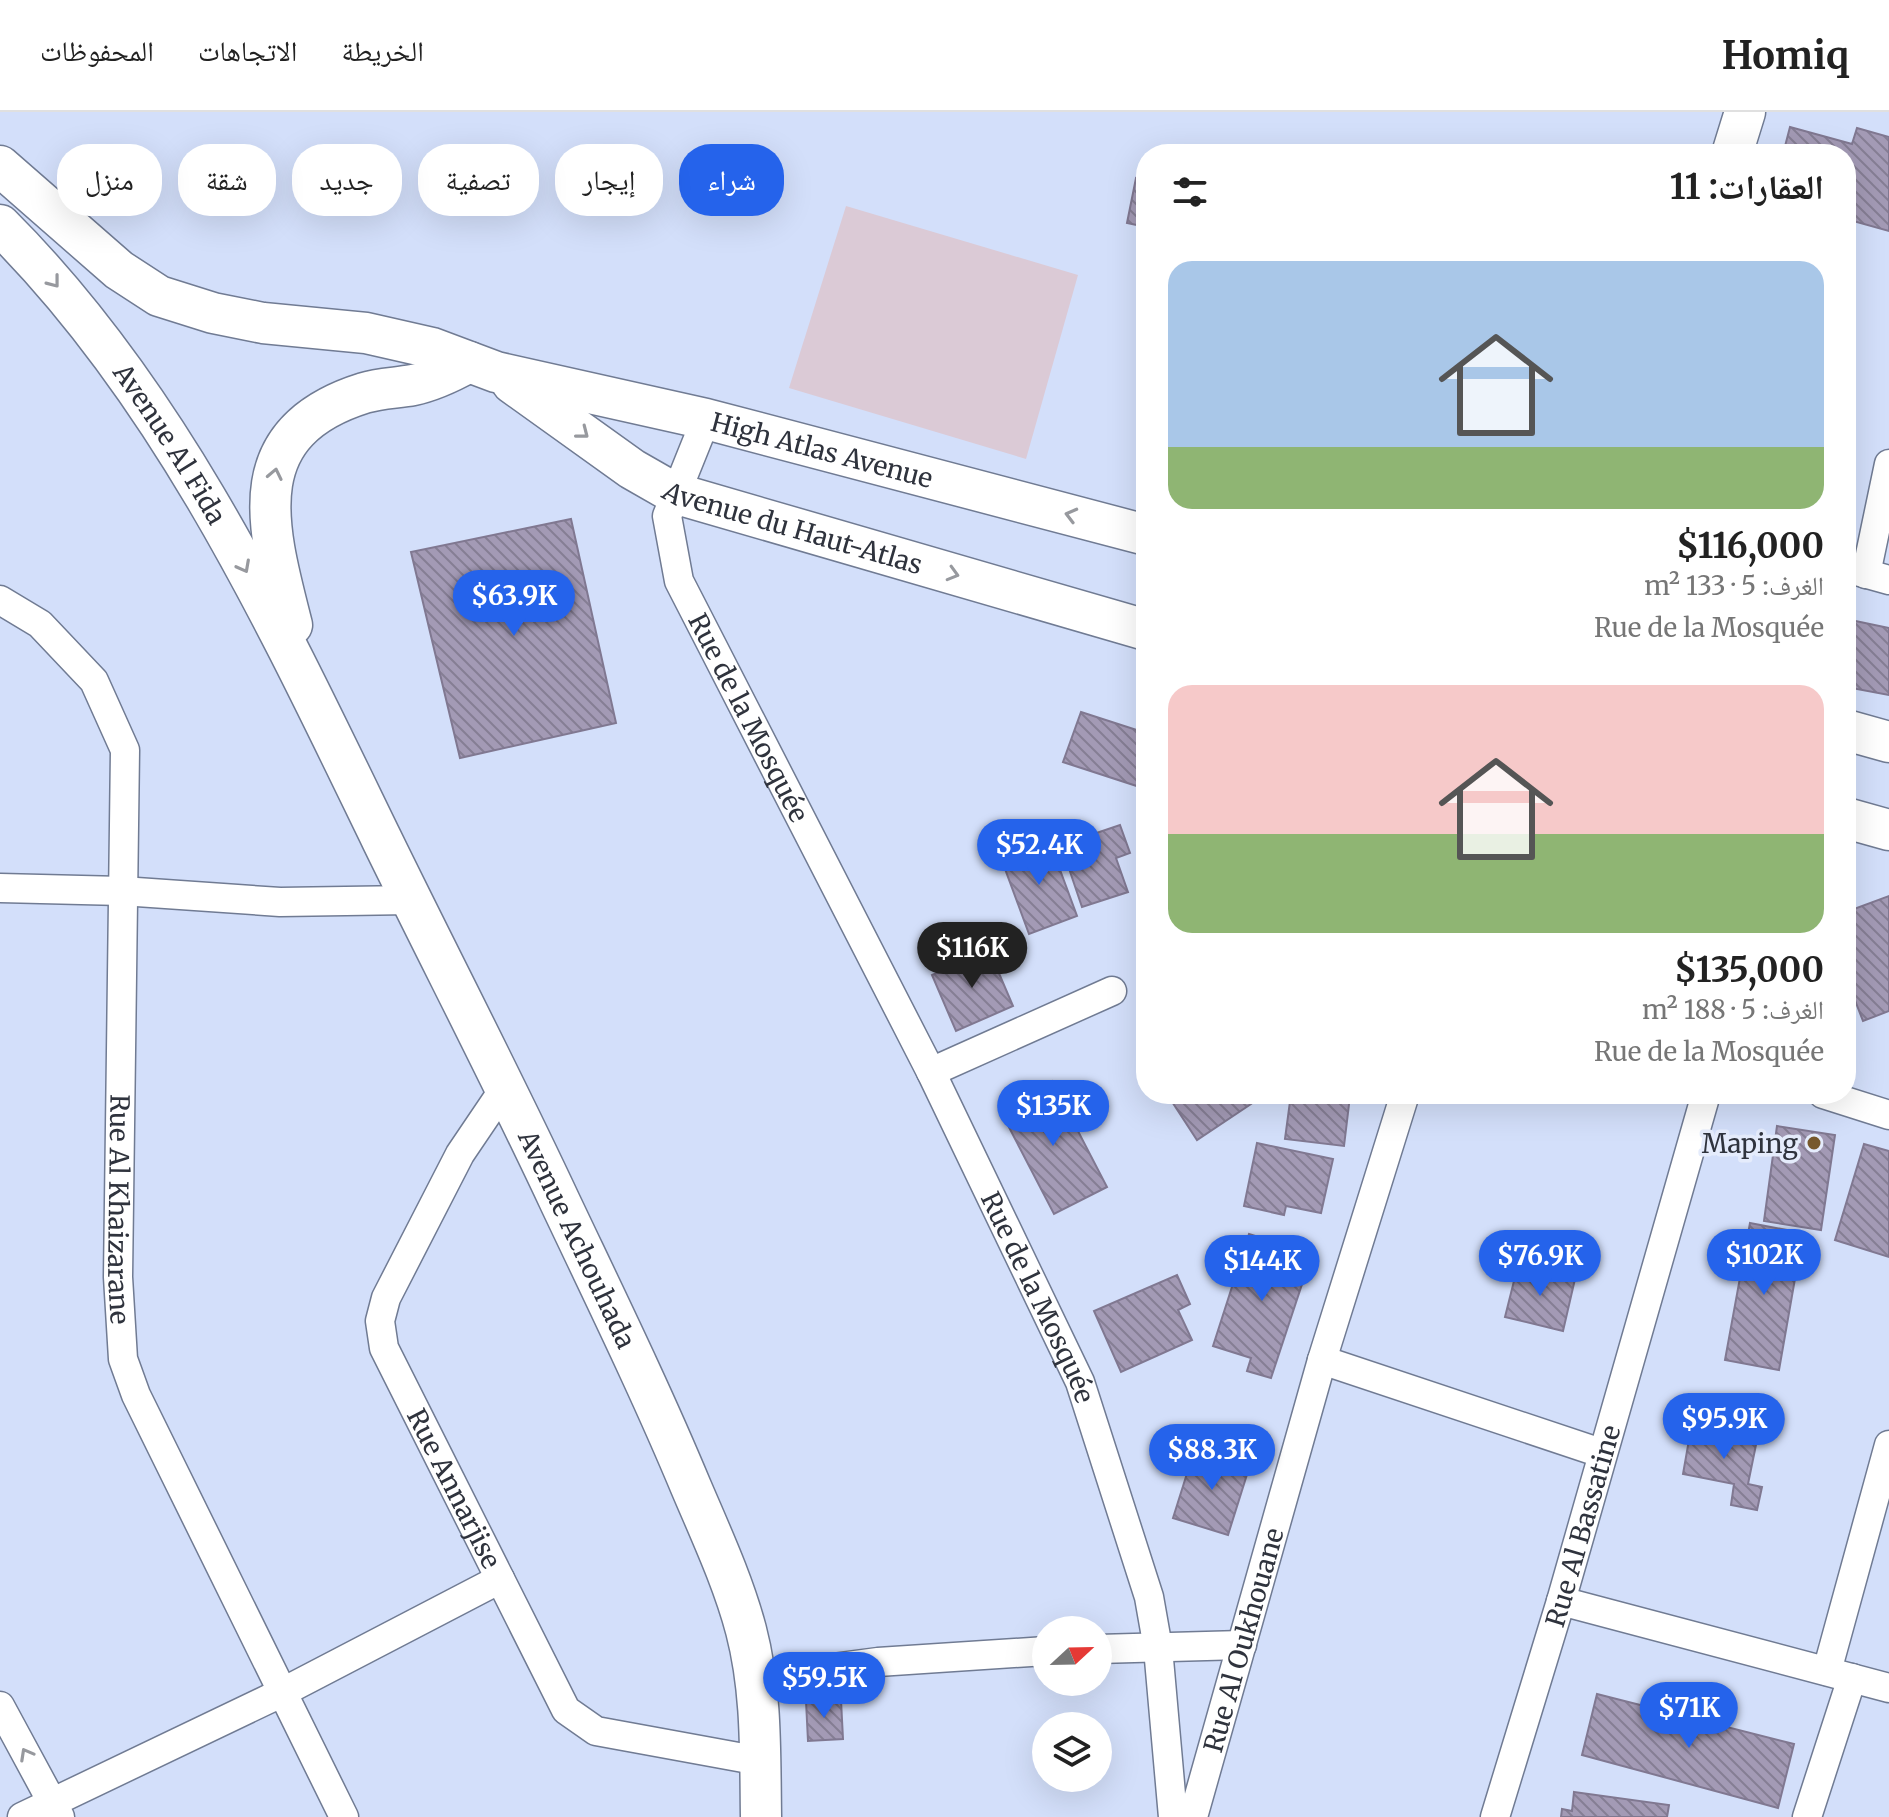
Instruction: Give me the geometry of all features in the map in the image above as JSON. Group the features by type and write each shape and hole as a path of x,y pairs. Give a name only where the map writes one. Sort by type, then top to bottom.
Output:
{"street":[{"path":"1735,144 1745,112"},
{"name":"Avenue du Haut-Atlas","path":"0,166 119,270 159,296 213,313 263,323 366,333 432,348 482,367 632,469 674,493 1136,627"},
{"name":"Avenue Al Fida","path":"0,225 52,279 173,443 308,687"},
{"path":"308,687 271,527 271,491 278,459 291,435 320,410 367,392 482,367"},
{"name":"High Atlas Avenue","path":"482,367 706,419 1136,532"},
{"name":"Rue de la Mosquée","path":"706,419 667,516 679,581 931,1072 1080,1382 1122,1505 1149,1597 1158,1648 1173,1817"},
{"path":"1867,574 1889,464"},
{"name":"Rue Al Khaizarane","path":"0,600 40,624 94,681 125,750 118,1277 123,1359 136,1395 344,1817"},
{"name":"Avenue Achouhada","path":"308,687 411,900 506,1086 672,1442 720,1555 745,1625 757,1678 761,1817"},
{"path":"1856,733 1889,742"},
{"path":"1856,821 1889,830"},
{"path":"0,888 122,891 280,902 411,900"},
{"path":"931,1072 1112,991"},
{"name":"Rue Annarjise","path":"506,1086 460,1154 422,1226 386,1298 380,1334 566,1710 578,1721 619,1737 760,1761"},
{"name":"Rue Al Oukhouane","path":"1193,1817 1322,1360 1402,1104"},
{"name":"Rue Al Bassatine","path":"1495,1817 1561,1601 1703,1104"},
{"path":"1854,1104 1889,1115"},
{"path":"1322,1360 1601,1453"},
{"path":"1807,1817 1889,1445"},
{"path":"22,1817 56,1810 500,1579"},
{"path":"1561,1601 1889,1688"},
{"path":"1112,1649 1242,1645"},
{"path":"757,1678 878,1662 1032,1652"},
{"path":"0,1706 56,1810"},
{"path":"0,1811 3,1817"}],"shaded area":[{"path":"846,206 1078,275 1026,459 789,388"}],"building":[{"path":"1790,127 1852,144 1786,144"},
{"path":"1857,128 1889,137 1889,231 1856,222 1856,144 1852,144"},
{"path":"1136,178 1136,225 1127,223"},
{"path":"571,519 616,723 460,758 411,552"},
{"path":"1856,621 1889,628 1889,695 1856,689"},
{"path":"1081,712 1136,730 1136,786 1063,762"},
{"path":"1120,825 1130,853 1116,858 1128,892 1082,907 1061,845"},
{"path":"1049,840 1077,916 1029,934 1001,858"},
{"path":"1889,896 1889,1011 1863,1021 1856,1003 1856,908"},
{"path":"989,950 1013,1006 956,1031 932,975"},
{"path":"1052,1081 1107,1187 1054,1214 999,1108"},
{"path":"1174,1104 1251,1104 1197,1140"},
{"path":"1290,1104 1349,1104 1344,1146 1285,1139"},
{"path":"1777,1126 1835,1135 1821,1230 1764,1221"},
{"path":"1257,1143 1333,1159 1321,1213 1286,1206 1284,1215 1244,1206"},
{"path":"1864,1144 1889,1151 1889,1257 1835,1240"},
{"path":"1750,1223 1803,1233 1779,1370 1725,1360"},
{"path":"1249,1234 1312,1254 1271,1378 1247,1371 1251,1358 1213,1346"},
{"path":"1518,1265 1575,1279 1563,1331 1505,1317"},
{"path":"1177,1275 1190,1304 1178,1310 1192,1340 1121,1372 1094,1311"},
{"path":"1692,1423 1758,1435 1748,1484 1762,1487 1757,1510 1731,1505 1734,1484 1683,1474"},
{"path":"1195,1448 1250,1465 1228,1535 1173,1518"},
{"path":"1597,1694 1794,1744 1778,1808 1582,1755"},
{"path":"841,1700 843,1739 808,1741 806,1701"},
{"path":"1574,1792 1669,1805 1667,1817 1561,1817 1562,1809 1572,1811"}],"place":[{"name":"Maping","path":"1814,1143"}]}
